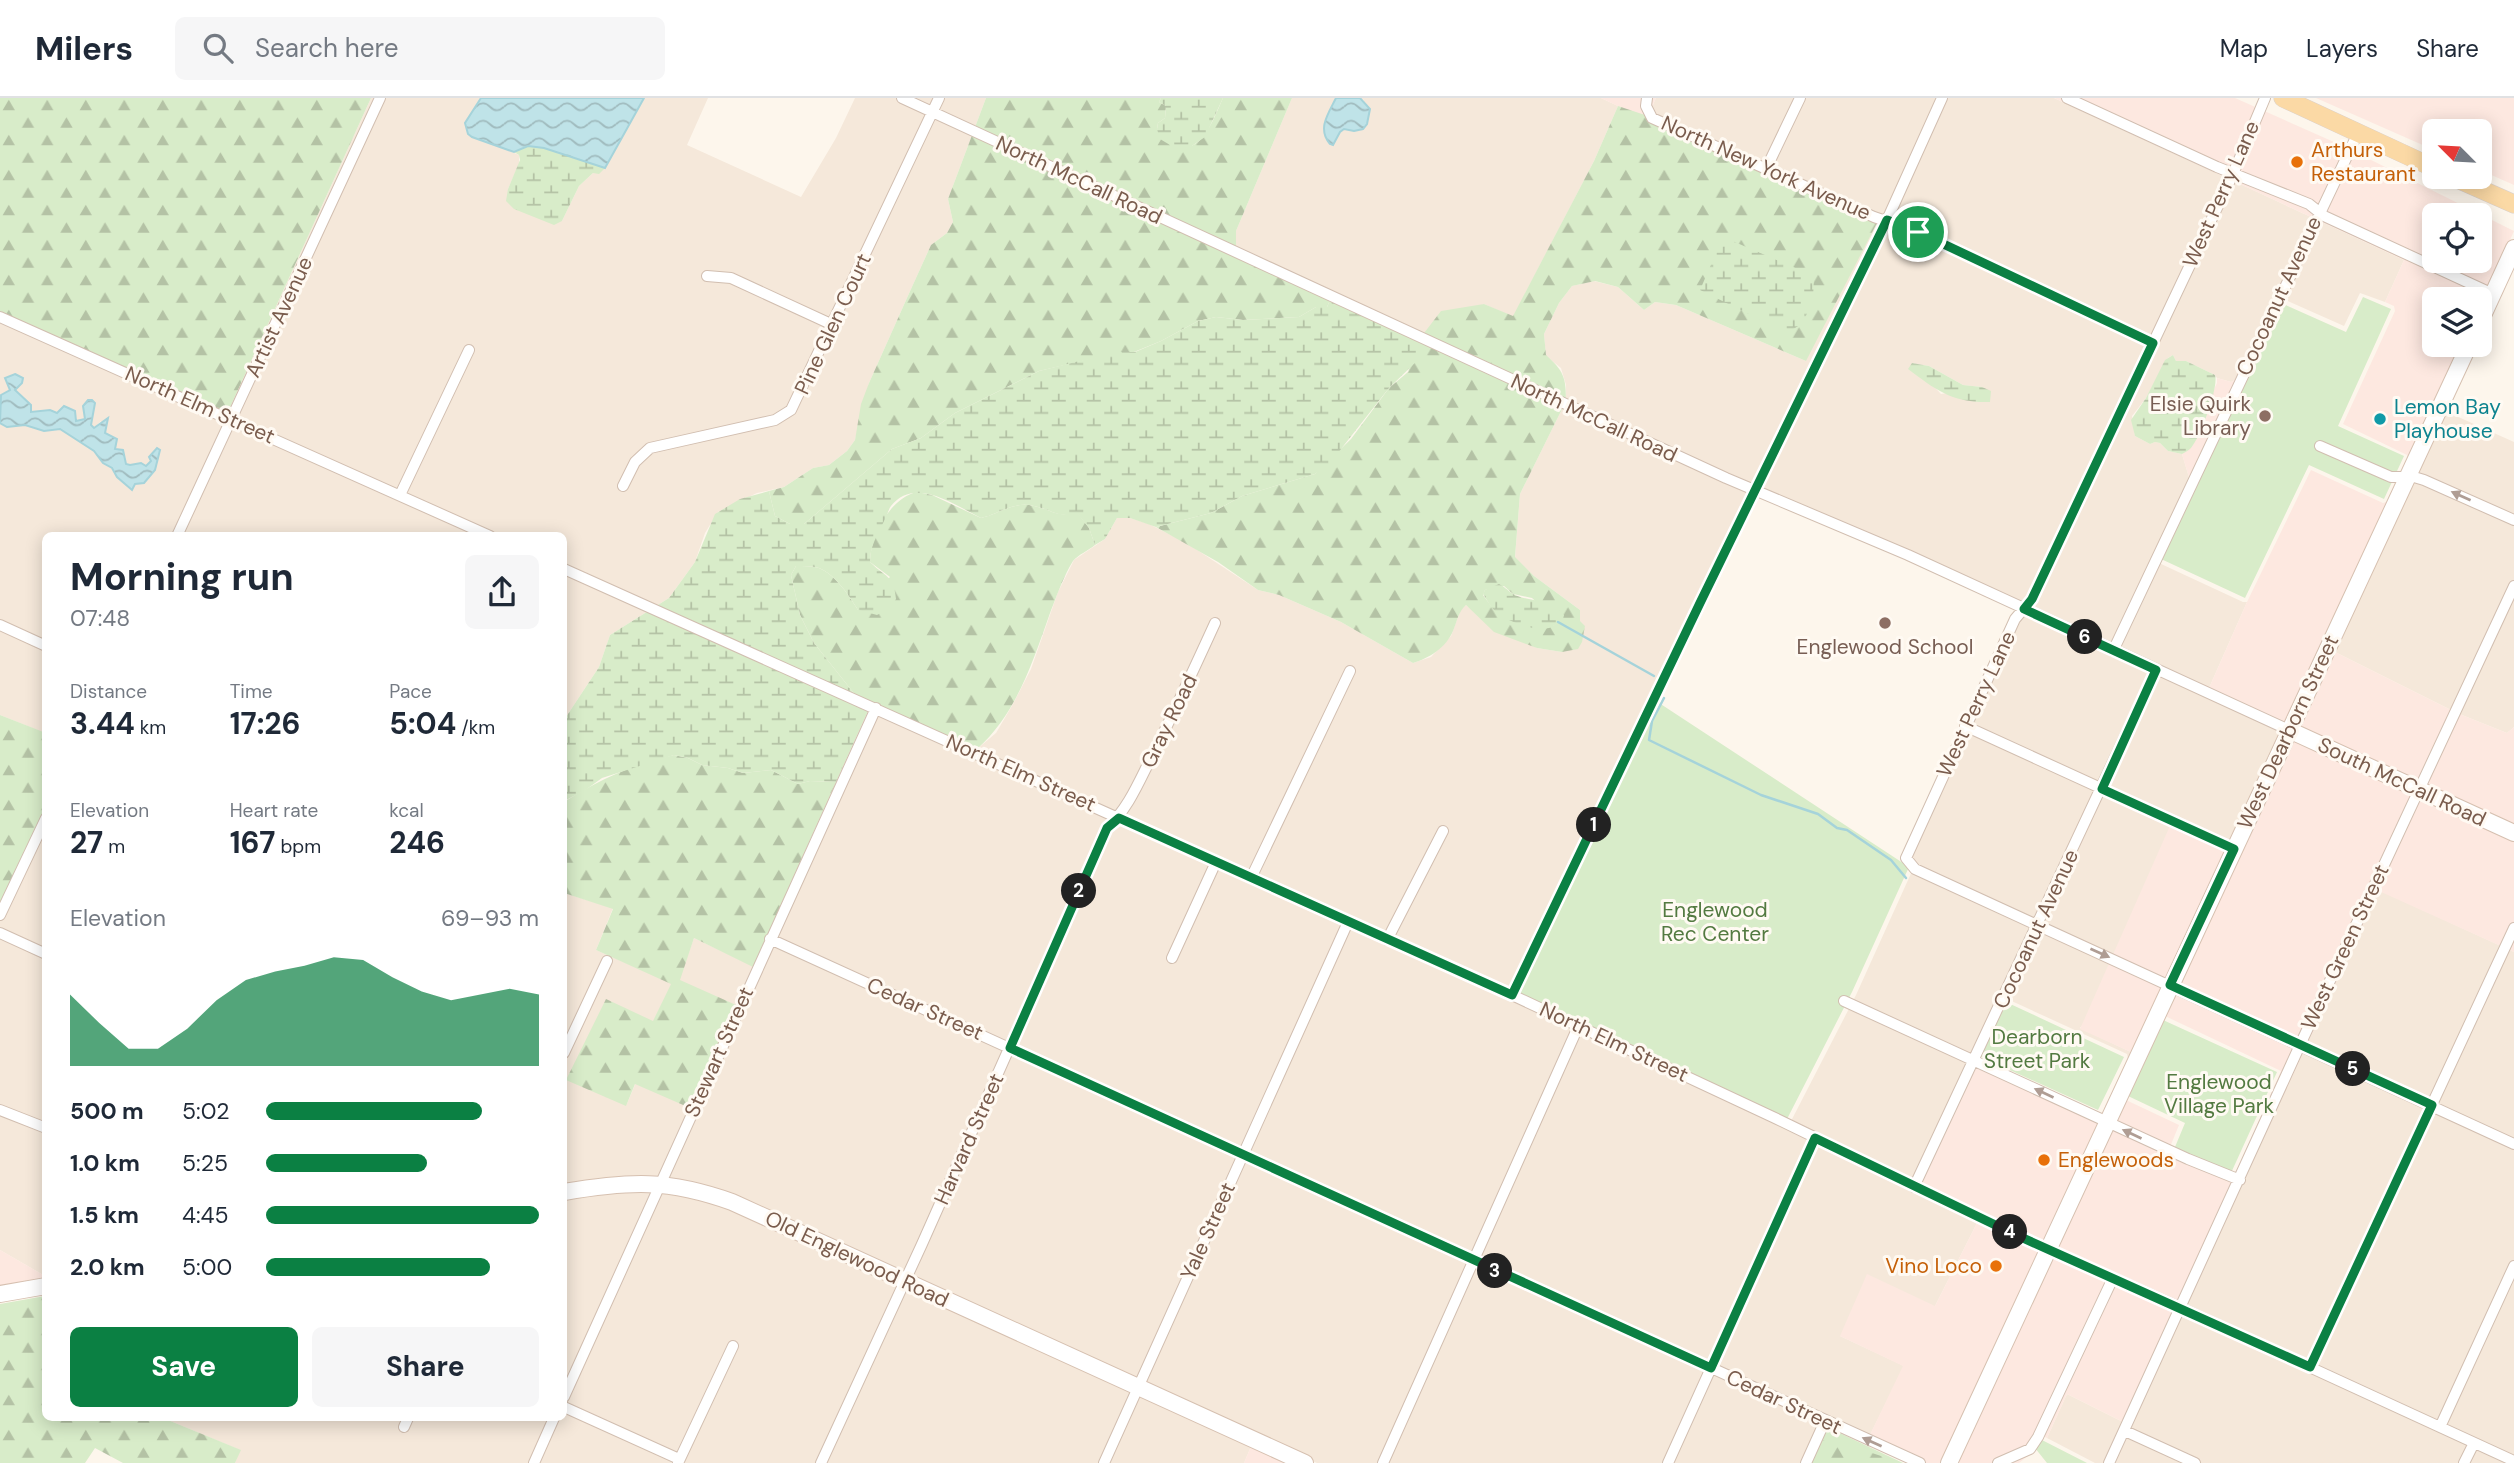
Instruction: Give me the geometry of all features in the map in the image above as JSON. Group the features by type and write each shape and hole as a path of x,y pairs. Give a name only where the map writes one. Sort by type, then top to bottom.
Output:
{"main road":[{"path":"2283,98 2422,162"},
{"path":"2481,189 2514,204"}],"street":[{"name":"Artist Avenue","path":"179,532 380,98"},
{"name":"North McCall Road","path":"902,98 1755,490 1908,555 2289,730"},
{"name":"Pine Glen Court","path":"623,486 635,462 650,448 775,420 787,415 796,404 939,98"},
{"name":"North New York Avenue","path":"1647,98 1646,106 1652,118 1874,217 1918,232 2153,343"},
{"path":"1766,169 1800,98"},
{"path":"1512,995 1887,220 1942,98"},
{"path":"2067,98 2233,174 2309,204 2324,216 2493,295 2514,248"},
{"name":"West Perry Lane","path":"2038,925 1915,869 1906,858 2015,620 2032,599 2233,174 2265,98"},
{"name":"Cocoanut Avenue","path":"2113,650 2358,133"},
{"path":"707,276 731,278 833,325"},
{"name":"North Elm Street","path":"0,317 481,532"},
{"path":"400,495 469,350"},
{"name":"West Dearborn Street","path":"1949,1463 2463,357"},
{"path":"2320,446 2391,477 2424,480 2514,520"},
{"name":"North Elm Street","path":"567,570 1512,995 2047,1249 2514,1461"},
{"name":"West Green Street","path":"2109,1463 2514,586"},
{"name":"Gray Road","path":"1119,818 1170,723 1215,623"},
{"path":"0,625 42,644"},
{"name":"Cocoanut Avenue","path":"1914,1187 2156,670"},
{"path":"1251,878 1350,671"},
{"name":"Stewart Street","path":"567,1390 876,708"},
{"path":"1965,726 2234,849"},
{"name":"South McCall Road","path":"2289,730 2514,833"},
{"name":"Harvard Street","path":"821,1463 1107,828 1119,818"},
{"path":"0,915 42,826"},
{"path":"1387,940 1443,831"},
{"path":"1172,958 1216,862"},
{"name":"Yale Street","path":"1104,1463 1348,922"},
{"path":"2038,925 2514,1144"},
{"path":"2310,1367 2514,928"},
{"path":"0,933 42,952"},
{"name":"Cedar Street","path":"770,939 1920,1463"},
{"path":"567,1047 607,961"},
{"path":"1844,1001 2106,1122 2240,1180"},
{"path":"1383,1463 1578,1027"},
{"path":"0,1110 42,1126"},
{"path":"1668,1463 1815,1138"},
{"name":"Old Englewood Road","path":"567,1192 634,1183 660,1183 691,1189 732,1202 1305,1463"},
{"path":"2440,1427 2514,1266"},
{"path":"1998,1463 2030,1449 2038,1437 2113,1278"},
{"path":"0,1294 42,1287"},
{"path":"567,1408 678,1461 733,1346"},
{"path":"1806,1463 1825,1420"},
{"path":"534,1463 553,1421"},
{"path":"2124,1431 2195,1463"},
{"path":"2465,1463 2474,1443"}],"shaded area":[{"path":"371,98 481,98 465,123 468,133 519,155 519,164 508,189 562,221 579,186 593,173 605,168 644,98 708,98 687,145 801,197 836,138 855,98 986,98 948,199 953,222 947,233 931,245 911,289 869,383 855,440 847,451 829,465 813,468 784,487 757,493 718,512 705,533 695,562 669,598 610,635 599,667 567,715 567,532 42,532 42,732 0,715 0,423 11,427 25,425 51,431 60,429 94,451 103,463 112,468 117,477 132,489 135,484 144,483 151,475 152,461 146,466 141,463 126,464 125,456 115,450 115,445 105,433 101,421 94,428 91,425 95,403 83,409 85,419 81,421 57,413 31,412 31,405 15,390 18,385 9,385 10,390 1,395 0,406 0,316 227,414"},
{"path":"1292,98 1336,98 1323,128 1333,145 1344,129 1354,131 1364,100 1360,98 1601,98 1618,106 1594,161 1513,317 1484,304 1421,337 1236,257 1236,231"},
{"path":"1601,98 1656,98 1648,116 1628,111"},
{"path":"1656,98 2054,98 2404,260 2385,302 2360,293 2344,326 2283,299 2241,377 2231,382 2217,378 2186,361 2176,361 2173,355 2168,358 2146,398 2132,416 2135,436 2150,444 2160,443 2168,451 2182,454 2191,484 2159,563 2247,602 2209,688 2285,727 2229,846 2080,1028 2133,1053 2106,1110 2104,1109 2128,1059 2127,1054 2005,998 1977,1055 1980,1217 1935,1306 1840,1336 1904,1366 1867,1441 1828,1423 1802,1463 1317,1463 734,1197 567,1187 567,894 613,908 596,950 672,983 653,1022 626,1106 694,938 753,966 868,711 977,749 996,733 1031,669 1058,592 1074,560 1105,539 1117,518 1130,518 1149,524 1185,542 1258,590 1279,595 1341,622 1413,663 1431,657 1451,636 1461,609 1466,605 1479,616 1537,648 1562,652 1580,621 1580,610 1534,576 1515,558 1520,494 1566,401 1566,385 1561,368 1546,356 1544,334 1559,303 1572,286 1594,281 1618,287 1644,310 1655,302 1676,305 1806,361 1648,116","holes":["1912,363 1929,366 1963,385 1982,387 1941,394","1754,486 2020,606 1905,860 1913,869 1856,995 1789,1125 1652,695"]},
{"path":"2054,98 2235,98 2343,146 2422,185 2422,189 2430,189 2458,203 2422,203 2422,273 2492,273 2492,220 2514,231 2490,287 2422,287 2422,357 2457,357 2285,727 2209,688 2311,470 2383,503 2389,501 2407,455 2343,424 2395,311 2394,306 2385,302 2404,260"},
{"path":"2316,98 2514,98 2514,185 2492,175 2492,119 2422,119 2422,145"},
{"path":"2241,377 2191,484 2182,454 2217,378 2231,382"},
{"path":"2445,411 2514,442 2514,727 2507,733 2457,713 2333,651"},
{"path":"2333,651 2457,713 2507,733 2514,727 2514,828 2297,728"},
{"path":"2292,737 2514,839 2514,952 2379,891 2129,1425 2067,1394 2047,1438 2042,1435 2033,1452 2019,1463 1955,1463 2126,1100 2179,1125 2170,1147 2235,1174 2281,1071 2165,1016"},
{"path":"42,819 42,1274 0,1250 0,918"},
{"path":"2173,819 2229,846 2133,1053 2080,1029"},
{"path":"2379,890 2514,952 2514,1463 2095,1463 2047,1438 2067,1394 2129,1425"},
{"path":"1976,1057 2101,1114 2106,1110 1943,1463 1912,1463 1867,1441 1903,1366 1840,1336 1867,1274 1935,1306 1980,1217 1913,1184"},
{"path":"635,1188 709,1199 1252,1444 1244,1463 235,1463 240,1450 170,1421 567,1421 567,1197"},
{"path":"0,1250 42,1274 42,1281 0,1289"},
{"path":"1252,1444 1293,1463 1244,1463"}],"green space":[{"path":"0,98 371,98 227,414 0,316"},
{"path":"986,98 1161,98 1159,102 1166,106 1165,118 1158,123 1157,129 1184,147 1198,142 1203,136 1223,98 1292,98 1236,231 1236,257 1331,298 1327,307 1316,307 1299,317 1243,320 1216,317 1198,321 1134,352 1116,353 1039,371 955,413 921,438 892,449 804,524 790,524 775,516 769,491 784,487 813,468 829,465 847,451 855,440 861,404 911,289 931,245 947,233 953,222 948,199"},
{"path":"1161,98 1223,98 1205,137 1186,150 1182,147 1175,148 1160,139 1158,123 1165,118 1166,106 1159,102"},
{"path":"1618,106 1648,116 1879,219 1806,361 1676,305 1655,302 1644,310 1618,287 1595,281 1572,286 1559,303 1544,334 1546,355 1563,375 1566,401 1520,494 1515,557 1534,576 1580,610 1580,621 1585,626 1578,649 1562,652 1537,648 1494,632 1466,605 1446,642 1431,655 1413,663 1341,622 1279,595 1258,590 1218,562 1156,527 1211,513 1242,496 1315,474 1351,439 1389,388 1408,372 1421,337 1441,311 1484,304 1513,316 1594,161","holes":["1504,586 1513,594 1532,598 1558,622 1553,626 1494,610 1483,595 1485,590"]},
{"path":"528,146 544,148 605,168 599,174 593,173 579,186 562,221 554,225 514,209 506,201 520,160 519,155 514,152"},
{"path":"1723,237 1814,276 1813,299 1803,323 1787,333 1700,290"},
{"path":"2363,297 2391,309 2338,426 2404,456 2384,499 2309,465 2245,598 2161,559 2281,303 2346,332"},
{"path":"1331,298 1421,337 1420,358 1389,388 1330,463 1315,474 1242,496 1211,513 1156,527 1130,518 1117,518 1105,539 1095,545 1089,528 1077,513 1059,514 1034,506 1019,505 981,518 936,496 912,493 901,497 890,508 870,556 870,562 888,577 893,585 896,599 891,607 877,615 858,610 836,581 819,568 796,566 791,575 800,615 814,643 868,711 836,782 810,781 798,784 771,770 743,773 702,765 674,755 602,778 567,800 567,715 599,667 610,635 669,598 695,562 715,514 740,499 769,491 775,516 790,524 804,524 892,449 921,438 955,413 1039,371 1116,352 1135,352 1198,321 1216,317 1243,320 1299,317 1316,307 1327,307"},
{"path":"2173,355 2176,361 2186,361 2215,375 2212,401 2204,424 2191,448 2182,454 2168,451 2160,443 2150,444 2135,436 2131,420 2146,398 2165,360"},
{"path":"1912,363 1929,366 1963,385 1991,391 1990,402 1965,400 1945,394 1908,369"},
{"path":"917,492 932,495 981,518 1019,505 1034,506 1059,514 1077,512 1089,528 1095,545 1075,559 1070,567 1021,687 1002,720 977,749 868,711 814,643 800,615 791,575 796,566 816,567 825,571 842,586 858,610 890,577 870,562 874,541 890,510 907,496"},
{"path":"1499,584 1519,597 1551,605 1564,615 1563,619 1543,629 1521,625 1508,619 1494,610 1483,594 1485,590"},
{"name":"Englewood Rec Center","path":"1653,699 1909,867 1852,992 1785,1123 1512,995"},
{"path":"0,715 42,731 42,819 0,918"},
{"path":"674,755 702,765 743,773 771,770 798,784 810,781 836,782 753,967 694,938 680,980 736,1005 690,1108 635,1084 626,1106 567,1080 606,999 653,1021 671,984 596,950 613,909 567,894 567,800 644,763"},
{"name":"Dearborn Street Park","path":"2006,1002 2124,1057 2098,1110 1981,1057"},
{"name":"Englewood Village Park","path":"2163,1020 2277,1072 2231,1173 2175,1147 2185,1123 2128,1096"},
{"path":"42,1297 42,1421 170,1421 241,1450 235,1463 123,1463 95,1448 85,1463 0,1463 0,1304"},
{"path":"1829,1428 1903,1463 1808,1463 1825,1429"},
{"path":"2040,1439 2087,1463 2047,1463 2035,1448"},
{"path":"1823,1440 1852,1443 1868,1455 1872,1453 1884,1457 1887,1463 1807,1463 1814,1447"}],"water":[{"path":"481,98 644,98 605,168 544,148 528,146 514,152 472,137 468,134 465,123"},
{"path":"1336,98 1360,98 1370,109 1367,124 1363,129 1344,129 1333,145 1326,138 1324,127"},
{"path":"15,374 23,378 15,390 31,405 31,412 50,410 57,413 64,406 75,411 76,421 85,419 83,406 88,400 92,400 95,403 91,425 94,428 108,418 105,433 117,439 115,449 123,450 126,464 141,463 146,466 151,461 149,457 157,448 160,450 155,470 144,483 135,484 132,490 94,451 60,429 44,431 25,425 7,427 0,423 1,395 10,390 5,378"}],"waterway":[{"path":"1558,622 1654,676"},
{"path":"1664,698 1652,721 1649,740 1761,795 1818,814 1891,860 1906,878"}],"place":[{"name":"Arthurs Restaurant","path":"2297,162"},
{"name":"Elsie Quirk Library","path":"2265,416"},
{"name":"Lemon Bay Playhouse","path":"2380,419"},
{"name":"Englewood School","path":"1885,623"},
{"name":"Englewoods","path":"2044,1160"},
{"name":"Vino Loco","path":"1996,1266"}],"route":[{"path":"1887,220 1918,232 2153,343 2032,599 2024,609 2156,670 2102,789 2234,849 2170,985 2432,1105 2310,1367 2014,1234 1815,1138 1711,1368 1010,1048 1107,828 1119,818 1512,995 1887,220"}]}
